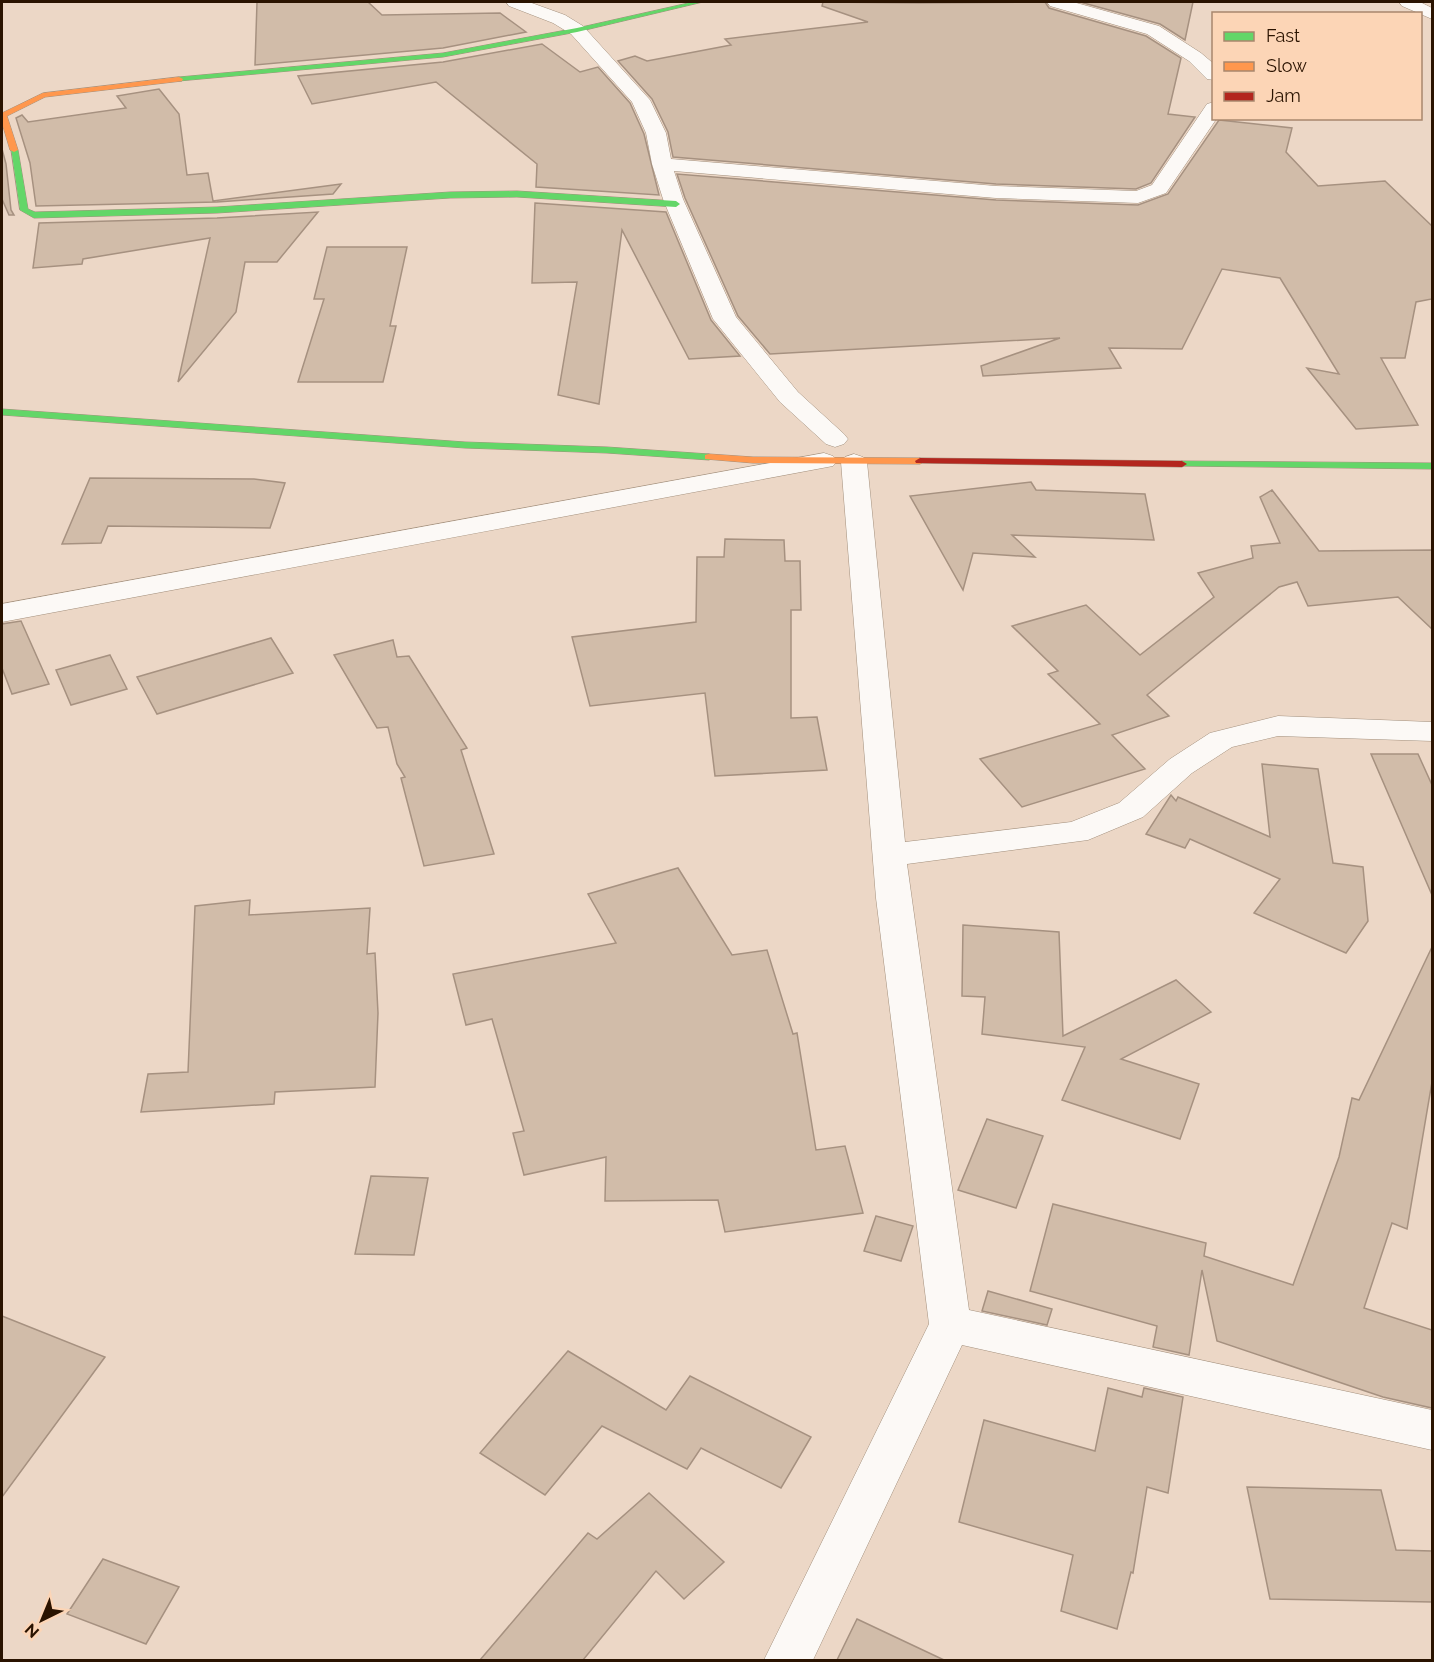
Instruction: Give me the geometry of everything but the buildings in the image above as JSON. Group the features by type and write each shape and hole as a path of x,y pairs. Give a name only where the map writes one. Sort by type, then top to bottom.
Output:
{"street":[{"path":"515,2 559,19 577,30 641,100 656,133 662,164 676,204 725,319 834,448 950,1324 788,1660"},
{"path":"676,204 517,194 450,195 217,210 34,215 24,210 18,164 3,115 15,107 44,95 141,82 443,55 577,30 700,2"},
{"path":"1056,2 1153,30 1195,57 1212,73"},
{"path":"1408,2 1432,14"},
{"path":"662,164 996,192 1138,197 1159,189 1212,111"},
{"path":"2,412 465,445 607,450 753,460 834,448 1432,466"},
{"path":"607,450 695,442"},
{"path":"2,613 834,448"},
{"path":"889,855 1076,832 1131,810 1181,766 1221,740 1278,726 1432,731"},
{"path":"950,1324 1432,1430"}],"traffic: fast":[{"path":"179,79 443,55 577,30 700,2"},
{"path":"14,150 24,210 34,215 217,210 450,195 517,194 676,204"},
{"path":"2,412 465,445 607,450 709,457"},
{"path":"1182,464 1432,466"}],"traffic: slow":[{"path":"14,150 3,115 43,95 179,79"},
{"path":"709,457 753,460 920,461"}],"traffic: jam":[{"path":"920,461 1182,464"}]}
